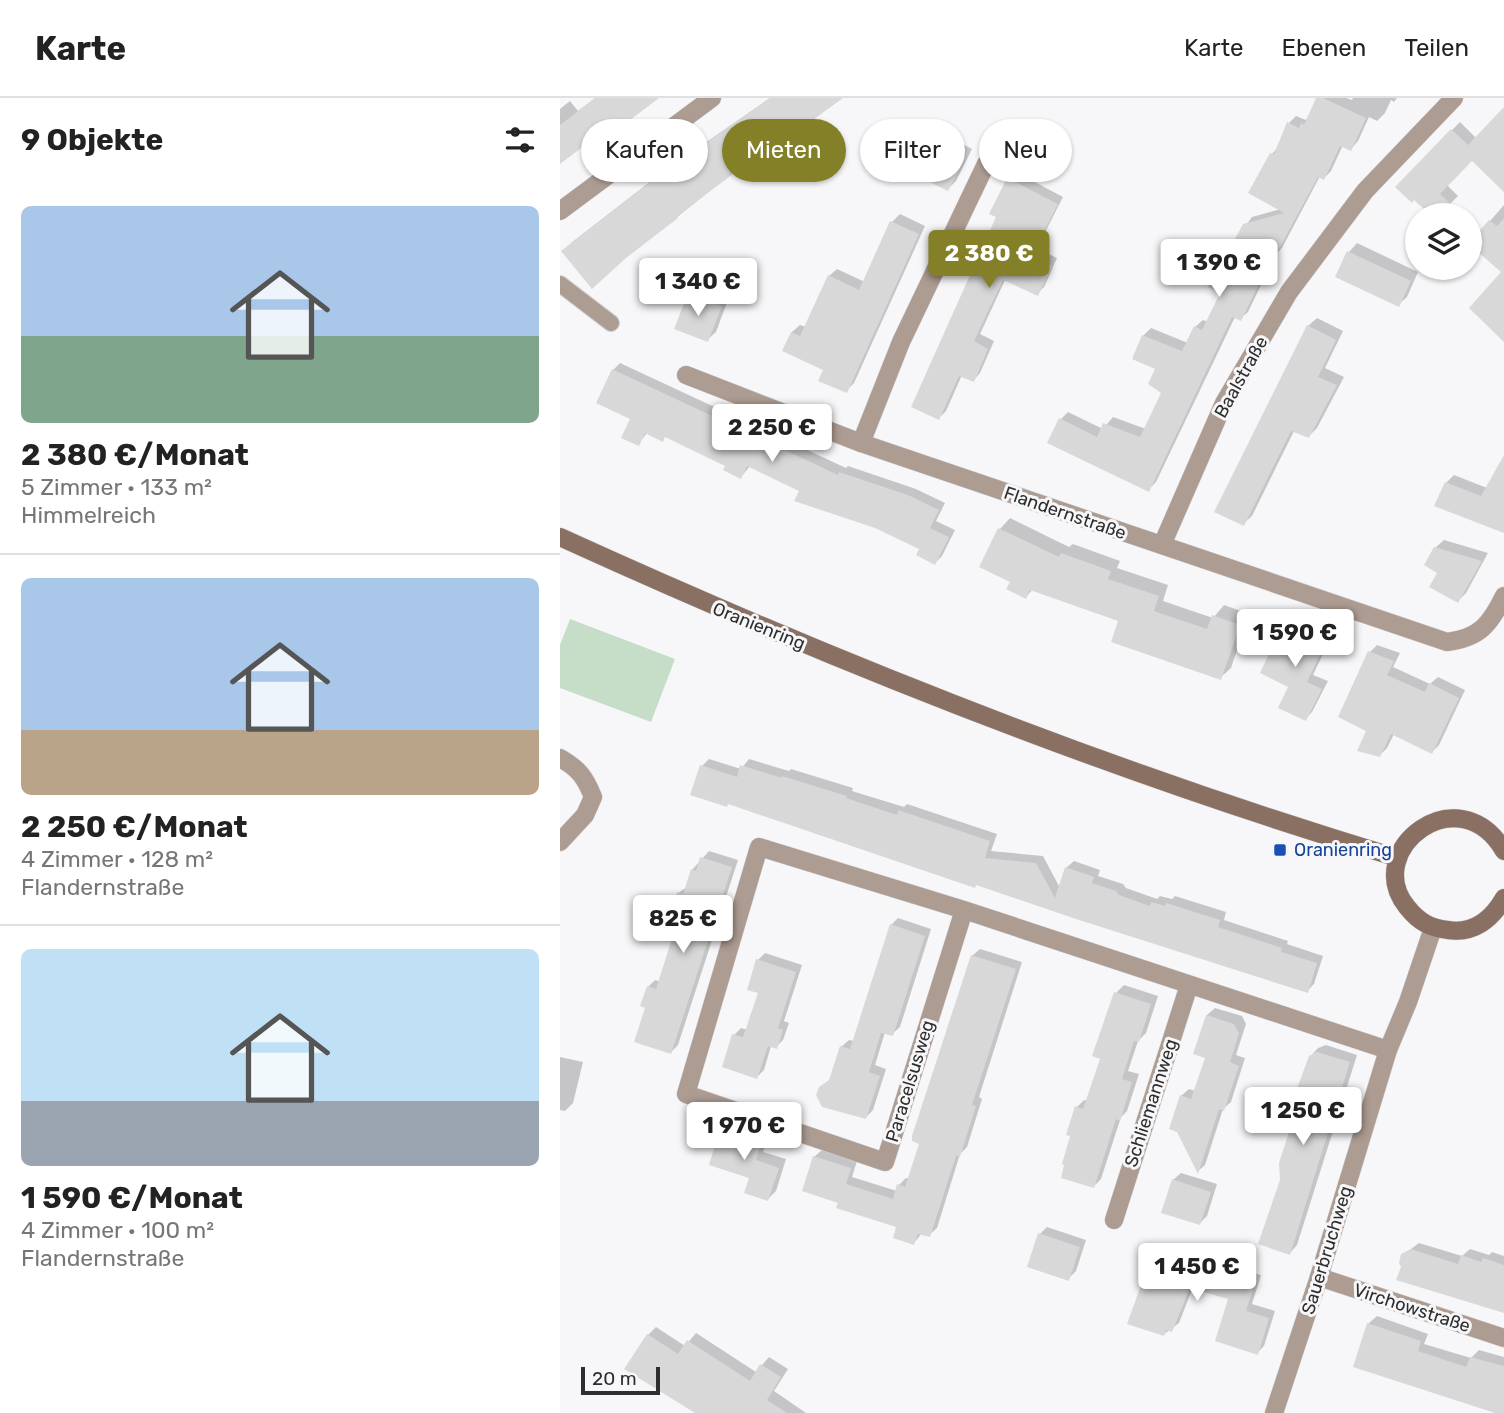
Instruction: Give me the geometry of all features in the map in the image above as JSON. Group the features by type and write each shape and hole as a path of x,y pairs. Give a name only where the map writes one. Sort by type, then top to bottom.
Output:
{"street":[{"path":"560,211 712,98"},
{"name":"Baalstraße","path":"1163,545 1224,403 1289,292 1365,191 1454,98"},
{"path":"861,443 901,342 979,179"},
{"name":"Flandernstraße","path":"686,375 861,443 1447,642 1464,640 1479,633 1496,612 1504,596"},
{"name":"Oranienring","path":"560,537 751,623 1036,735 1271,819 1398,858"},
{"path":"560,758 576,767 587,782 593,797 585,815 560,842"},
{"path":"1504,851 1496,838 1481,825 1462,819 1443,819 1424,826 1408,840 1398,858 1396,880 1402,901 1416,918 1433,928 1457,931 1478,926 1495,913 1504,898"},
{"name":"Paracelsusweg","path":"964,910 885,1162 686,1094 759,847 964,910 1388,1049"},
{"name":"Sauerbruchweg","path":"1274,1413 1319,1277 1388,1049 1408,1002 1433,928"},
{"name":"Schliemannweg","path":"1114,1220 1189,985"},
{"name":"Virchowstraße","path":"1319,1277 1504,1338"}],"lane":[{"path":"560,284 611,323"}],"green space":[{"path":"570,619 675,659 651,722 560,688 560,645"}],"building":[{"path":"595,98 659,98 631,119 581,119 581,148 560,164 560,125"},
{"path":"770,98 843,98 814,119 740,119"},
{"path":"1316,98 1323,98 1366,118 1351,151 1340,146 1324,180 1318,177 1274,258 1272,257 1241,321 1232,317 1149,492 1047,443 1059,418 1097,437 1103,423 1140,437 1161,393 1148,384 1155,369 1132,359 1142,335 1182,351 1194,326 1202,330 1220,293 1208,287 1243,224 1284,213 1248,193 1270,153 1274,154 1287,122 1299,128 1301,123 1304,125"},
{"path":"1504,107 1504,192 1472,161 1440,194 1450,203 1417,203 1414,200 1412,203 1395,187 1451,129 1468,145"},
{"path":"722,132 722,182 677,216 678,218 626,258 592,289 561,251 650,182 708,182 708,141"},
{"path":"930,182 953,182 948,191"},
{"path":"1005,182 1015,182 1058,204 1032,255 1052,266 1038,296 1003,280 974,341 988,349 974,382 959,376 939,420 911,407 996,217 989,214"},
{"path":"1504,218 1504,342 1469,308 1501,272 1482,255 1482,228 1489,220 1497,226"},
{"path":"890,221 919,234 847,393 818,381 823,370 782,351 791,332 800,336 828,275 859,290"},
{"path":"1347,251 1411,281 1399,307 1335,277"},
{"path":"688,293 722,306 708,342 674,329"},
{"path":"1307,325 1336,340 1318,377 1337,385 1309,438 1291,431 1244,526 1214,512"},
{"path":"612,369 838,475 839,472 908,495 939,510 930,528 949,537 935,565 916,555 919,549 875,528 794,501 799,491 747,466 741,479 723,470 725,466 665,437 663,442 645,433 639,446 621,438 630,419 596,403"},
{"path":"1504,455 1504,533 1434,506 1445,482 1481,496"},
{"path":"998,528 1059,557 1061,553 1111,571 1108,579 1159,596 1154,611 1207,629 1212,615 1240,625 1221,680 1111,642 1118,621 1030,590 1026,599 1006,589 1010,582 979,567"},
{"path":"1434,547 1482,561 1458,603 1429,587 1437,573 1424,565"},
{"path":"1289,622 1327,640 1307,682 1322,689 1306,721 1278,708 1288,687 1260,673 1276,639 1280,641"},
{"path":"1368,651 1394,661 1387,675 1425,692 1429,683 1459,698 1432,754 1391,734 1380,757 1357,751 1366,731 1338,717"},
{"path":"700,765 737,777 740,765 782,776 897,815 898,810 990,841 985,858 1036,863 1055,898 1065,867 1094,877 1092,883 1150,906 1151,902 1165,906 1166,903 1220,920 1218,927 1282,948 1281,952 1317,963 1308,993 976,885 975,888 728,804 727,807 690,795"},
{"path":"700,857 732,867 671,1054 634,1042 645,1008 640,1006 647,986 656,989 674,932 665,929 677,892 683,894 691,869 696,871"},
{"path":"890,924 925,936 893,1036 881,1033 869,1072 880,1076 866,1119 822,1107 816,1095 819,1087 829,1080 840,1046 850,1049"},
{"path":"971,955 1016,969 972,1105 976,1106 960,1157 956,1156 930,1237 918,1234 914,1245 893,1238 896,1227 836,1208 838,1203 802,1191 813,1156 851,1168 846,1184 893,1199 897,1184 905,1187 919,1144 912,1141 912,1136"},
{"path":"756,959 796,972 778,1028 783,1030 777,1049 768,1046 757,1079 722,1067 732,1034 743,1037 758,993 747,990"},
{"path":"1114,992 1151,1004 1139,1042 1134,1041 1122,1079 1132,1082 1120,1121 1116,1119 1094,1188 1061,1178 1062,1164 1070,1136 1066,1135 1075,1106 1083,1109 1100,1059 1092,1056"},
{"path":"1206,1015 1234,1024 1239,1033 1230,1062 1239,1066 1224,1111 1219,1109 1198,1174 1177,1132 1169,1129 1180,1095 1191,1099 1205,1058 1193,1054"},
{"path":"1317,1052 1350,1062 1290,1255 1258,1244 1280,1180 1279,1163 1290,1129 1283,1127 1309,1056"},
{"path":"721,1126 762,1140 756,1160 779,1168 768,1201 744,1193 749,1178 709,1165"},
{"path":"1172,1179 1211,1192 1200,1225 1161,1213"},
{"path":"1038,1233 1080,1247 1069,1281 1027,1267"},
{"path":"1411,1249 1458,1264 1461,1255 1481,1262 1483,1258 1504,1265 1504,1313 1396,1280 1401,1267 1401,1254"},
{"path":"1159,1256 1255,1282 1246,1311 1269,1318 1258,1355 1215,1341 1228,1299 1190,1288 1172,1332 1166,1330 1164,1336 1127,1324 1148,1266 1155,1268"},
{"path":"1367,1323 1421,1341 1418,1351 1466,1367 1470,1357 1504,1366 1504,1413 1495,1413 1353,1367"},
{"path":"647,1334 678,1354 687,1340 750,1381 760,1364 781,1377 767,1400 787,1413 695,1413 624,1369"}],"place":[{"name":"Oranienring","path":"1280,850"}]}
